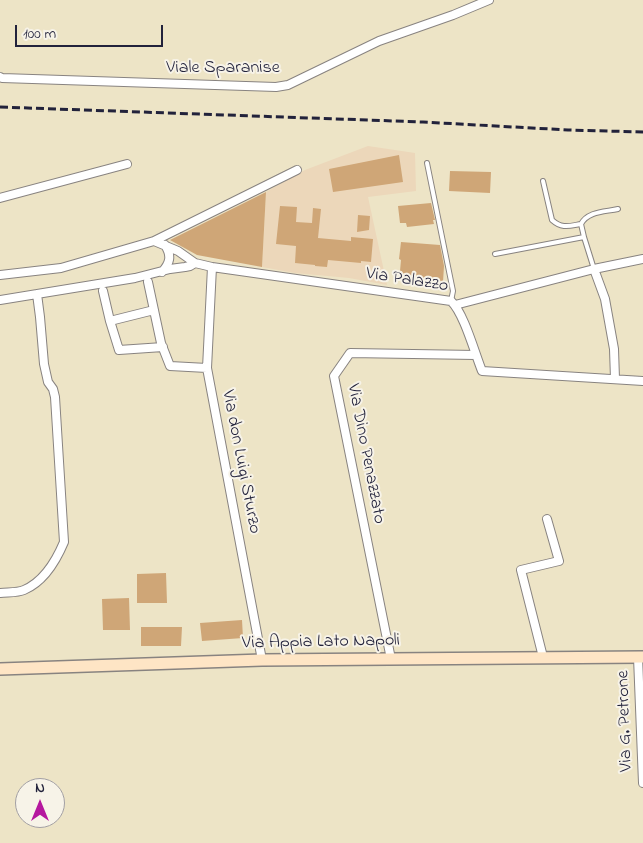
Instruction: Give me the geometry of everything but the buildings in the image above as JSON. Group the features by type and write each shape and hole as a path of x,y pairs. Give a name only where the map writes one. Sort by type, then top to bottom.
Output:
{"street":[{"name":"Viale Sparanise","path":"0,77 276,88 288,85 379,41 489,0"},
{"path":"0,198 126,164"},
{"path":"0,275 61,268 154,241 298,170"},
{"path":"0,300 136,278 190,266 194,263 178,251 154,241"},
{"path":"162,272 170,258 165,245"},
{"path":"453,303 643,259"},
{"name":"Via Palazzo","path":"194,263 453,303 465,324 482,371 643,380"},
{"name":"Via don Luigi Sturzo","path":"212,267 207,368 262,660"},
{"path":"594,270 605,299 614,349 615,379"},
{"path":"148,282 163,347 170,366 207,368"},
{"path":"103,291 119,350 163,347"},
{"path":"0,593 23,590 36,583 59,556 64,542 55,397 53,388 48,382 44,364 37,294"},
{"path":"110,321 154,310"},
{"name":"Via Dino Penazzato","path":"391,659 334,376 350,353 476,355"},
{"path":"543,657 521,570 559,561 547,520"},
{"name":"Via Appia Lato Napoli","path":"0,669 262,660 640,657"},
{"name":"Via G. Petrone","path":"640,657 643,783"}],"lane":[{"path":"427,163 453,291 453,303"},
{"path":"543,181 552,220 560,226 581,224 589,215 618,209"},
{"path":"581,224 594,270"},
{"path":"495,254 584,237"}],"shaded area":[{"path":"368,146 415,153 416,191 368,197 387,285 349,278 295,273 262,267 266,192 305,170"}],"railway":[{"path":"0,107 643,132"}]}
